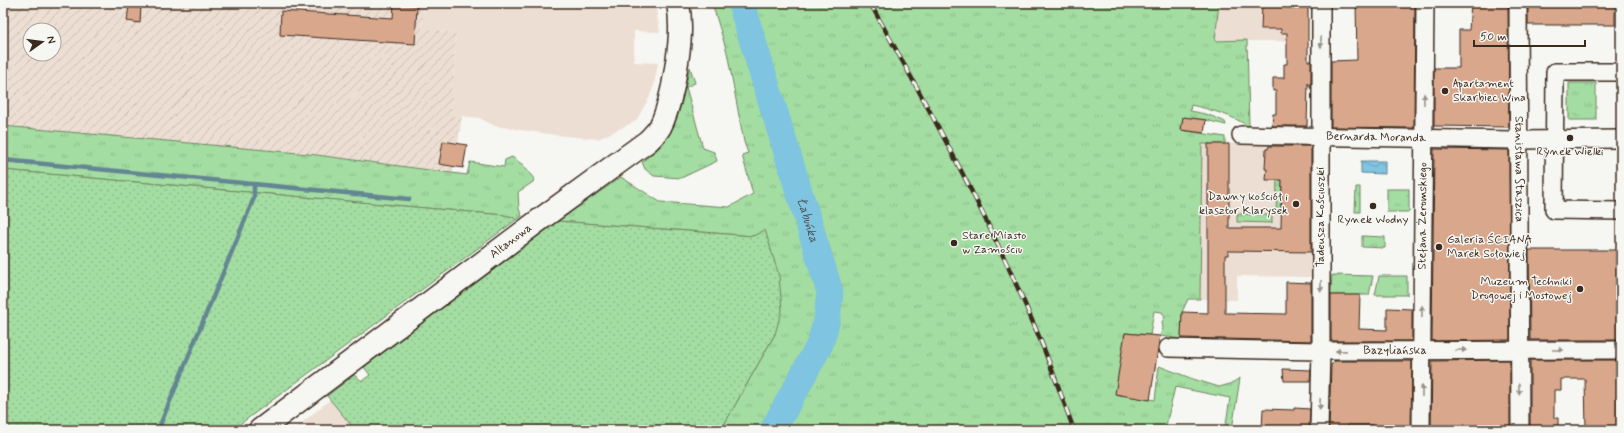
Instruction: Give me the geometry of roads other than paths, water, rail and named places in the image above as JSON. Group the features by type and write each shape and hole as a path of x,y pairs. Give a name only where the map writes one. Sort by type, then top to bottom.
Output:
{"street":[{"name":"Altanowa","path":"260,430 538,221 648,141 656,132 663,119 676,69 680,41 678,3"},
{"name":"Tadeusza Kościuszki","path":"1319,430 1321,351 1321,3"},
{"name":"Stefana Żeromskiego","path":"1421,430 1425,3"},
{"name":"Stanisława Staszica","path":"1518,3 1515,140 1520,430"},
{"path":"1621,72 1555,72 1554,140 1554,210 1621,210"},
{"name":"Bernarda Moranda","path":"1241,135 1515,140 1621,139"},
{"name":"Bazyliańska","path":"1168,348 1321,351 1621,350"}],"water":[{"path":"1361,161 1385,161 1385,174 1361,173"}],"waterway":[{"name":"Łabuńka","path":"741,3 830,292 827,319 820,344 773,430"},
{"path":"3,160 409,199"},
{"path":"158,430 254,198 254,184"}],"railway":[{"path":"870,3 914,82 997,243 1050,364 1074,430"}],"place":[{"name":"Apartament Skarbiec Wina","path":"1445,91"},
{"name":"Rynek Wielki","path":"1570,138"},
{"name":"Dawny kościół i klasztor Klarysek","path":"1296,204"},
{"name":"Rynek Wodny","path":"1373,206"},
{"name":"Stare Miasto w Zamościu","path":"954,243"},
{"name":"Galeria ŚCIANA Marek Sołowiej","path":"1439,247"},
{"name":"Muzeum Techniki Drogowej i Mostowej","path":"1580,289"}]}
